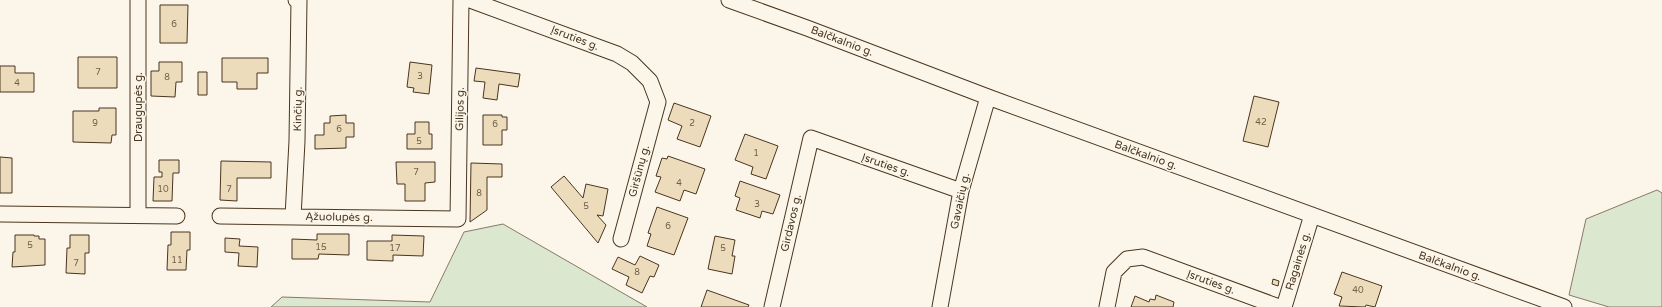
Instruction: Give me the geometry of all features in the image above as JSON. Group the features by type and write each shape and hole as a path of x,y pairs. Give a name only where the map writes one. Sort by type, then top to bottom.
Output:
{"street":[{"name":"Draugupės g.","path":"138,0 138,215"},
{"name":"Kinčių g.","path":"293,217 297,141 298,0"},
{"name":"Gilijos g.","path":"458,218 461,0"},
{"name":"Įsruties g.","path":"470,0 617,54 632,63 650,81 658,102"},
{"name":"Balčkalnio g.","path":"729,0 988,97 1564,307"},
{"name":"Gavaičių g.","path":"940,307 961,191 988,97"},
{"name":"Giršūnų g.","path":"621,239 658,102"},
{"name":"Įsruties g.","path":"811,138 961,191"},
{"name":"Girdavos g.","path":"772,307 811,138"},
{"path":"0,214 177,216"},
{"name":"Ragainės g.","path":"1284,307 1312,215"},
{"name":"Ąžuolupės g.","path":"220,216 458,218"},
{"name":"Įsruties g.","path":"1108,307 1114,272 1127,259 1143,257 1279,307"}],"green space":[{"path":"1657,190 1662,193 1662,307 1609,307 1569,295 1586,219"},
{"path":"503,224 647,307 271,307 282,297 430,302 464,232"}],"building":[{"path":"160,5 188,5 187,43 160,43"},
{"path":"78,57 117,57 117,88 78,88"},
{"path":"222,58 268,58 268,73 257,73 257,89 237,89 237,82 222,82"},
{"path":"159,62 182,62 182,82 176,82 175,97 151,96 151,71 159,71"},
{"path":"410,62 432,65 429,94 413,92 414,88 407,87"},
{"path":"0,66 15,66 15,73 34,73 34,92 0,92"},
{"path":"476,68 520,74 518,87 499,84 497,100 483,98 485,82 474,81"},
{"path":"198,72 207,72 207,95 198,95"},
{"path":"1254,96 1279,102 1268,147 1243,141"},
{"path":"674,103 711,116 700,147 677,139 682,126 668,120"},
{"path":"99,108 116,108 116,135 112,135 111,143 73,142 73,111 99,111"},
{"path":"346,115 346,123 354,123 354,137 346,137 346,148 315,149 315,135 324,135 324,123 330,123 330,116"},
{"path":"483,115 502,115 502,117 507,117 507,130 502,130 502,145 483,145"},
{"path":"415,122 429,122 429,134 432,134 432,149 407,149 407,134 415,134"},
{"path":"745,134 778,146 766,179 751,174 753,167 735,160"},
{"path":"668,156 705,169 696,194 684,190 680,201 655,192 661,177 656,176 662,158 667,159"},
{"path":"0,157 12,158 12,193 0,193"},
{"path":"159,160 179,160 179,173 173,173 172,201 153,201 154,177 162,177 162,172 159,172"},
{"path":"221,161 271,162 271,178 237,178 237,201 220,200"},
{"path":"396,162 435,162 435,182 425,183 425,201 405,201 405,184 397,184"},
{"path":"471,163 502,164 502,177 487,177 487,210 470,222"},
{"path":"564,176 583,198 586,184 608,189 603,216 597,215 606,225 598,243 551,187"},
{"path":"740,181 780,195 773,214 762,211 760,218 736,210 740,198 735,196"},
{"path":"657,207 688,218 674,255 647,246 651,234 648,233"},
{"path":"171,232 190,232 190,250 187,250 186,270 167,270 168,245 171,245"},
{"path":"317,234 349,234 349,255 319,254 318,259 292,259 292,239 317,240"},
{"path":"15,235 34,235 39,236 39,239 45,239 45,265 12,267 13,252 15,252"},
{"path":"70,235 89,235 89,253 85,253 85,274 66,273 67,248 70,248"},
{"path":"392,235 424,236 423,256 393,255 393,261 367,260 367,241 392,241"},
{"path":"715,236 735,240 732,256 735,256 732,274 708,269"},
{"path":"225,238 240,239 239,246 258,247 257,267 238,266 239,253 225,252"},
{"path":"640,256 659,265 654,277 650,276 642,293 626,285 629,277 612,269 618,257 635,265"},
{"path":"1342,272 1382,286 1375,307 1366,305 1365,307 1339,306 1342,297 1334,294"},
{"path":"1273,279 1279,281 1278,286 1272,284"},
{"path":"707,290 749,305 748,307 701,307"},
{"path":"1156,295 1174,302 1173,307 1131,307 1135,296 1149,302 1150,299 1155,300"}]}
